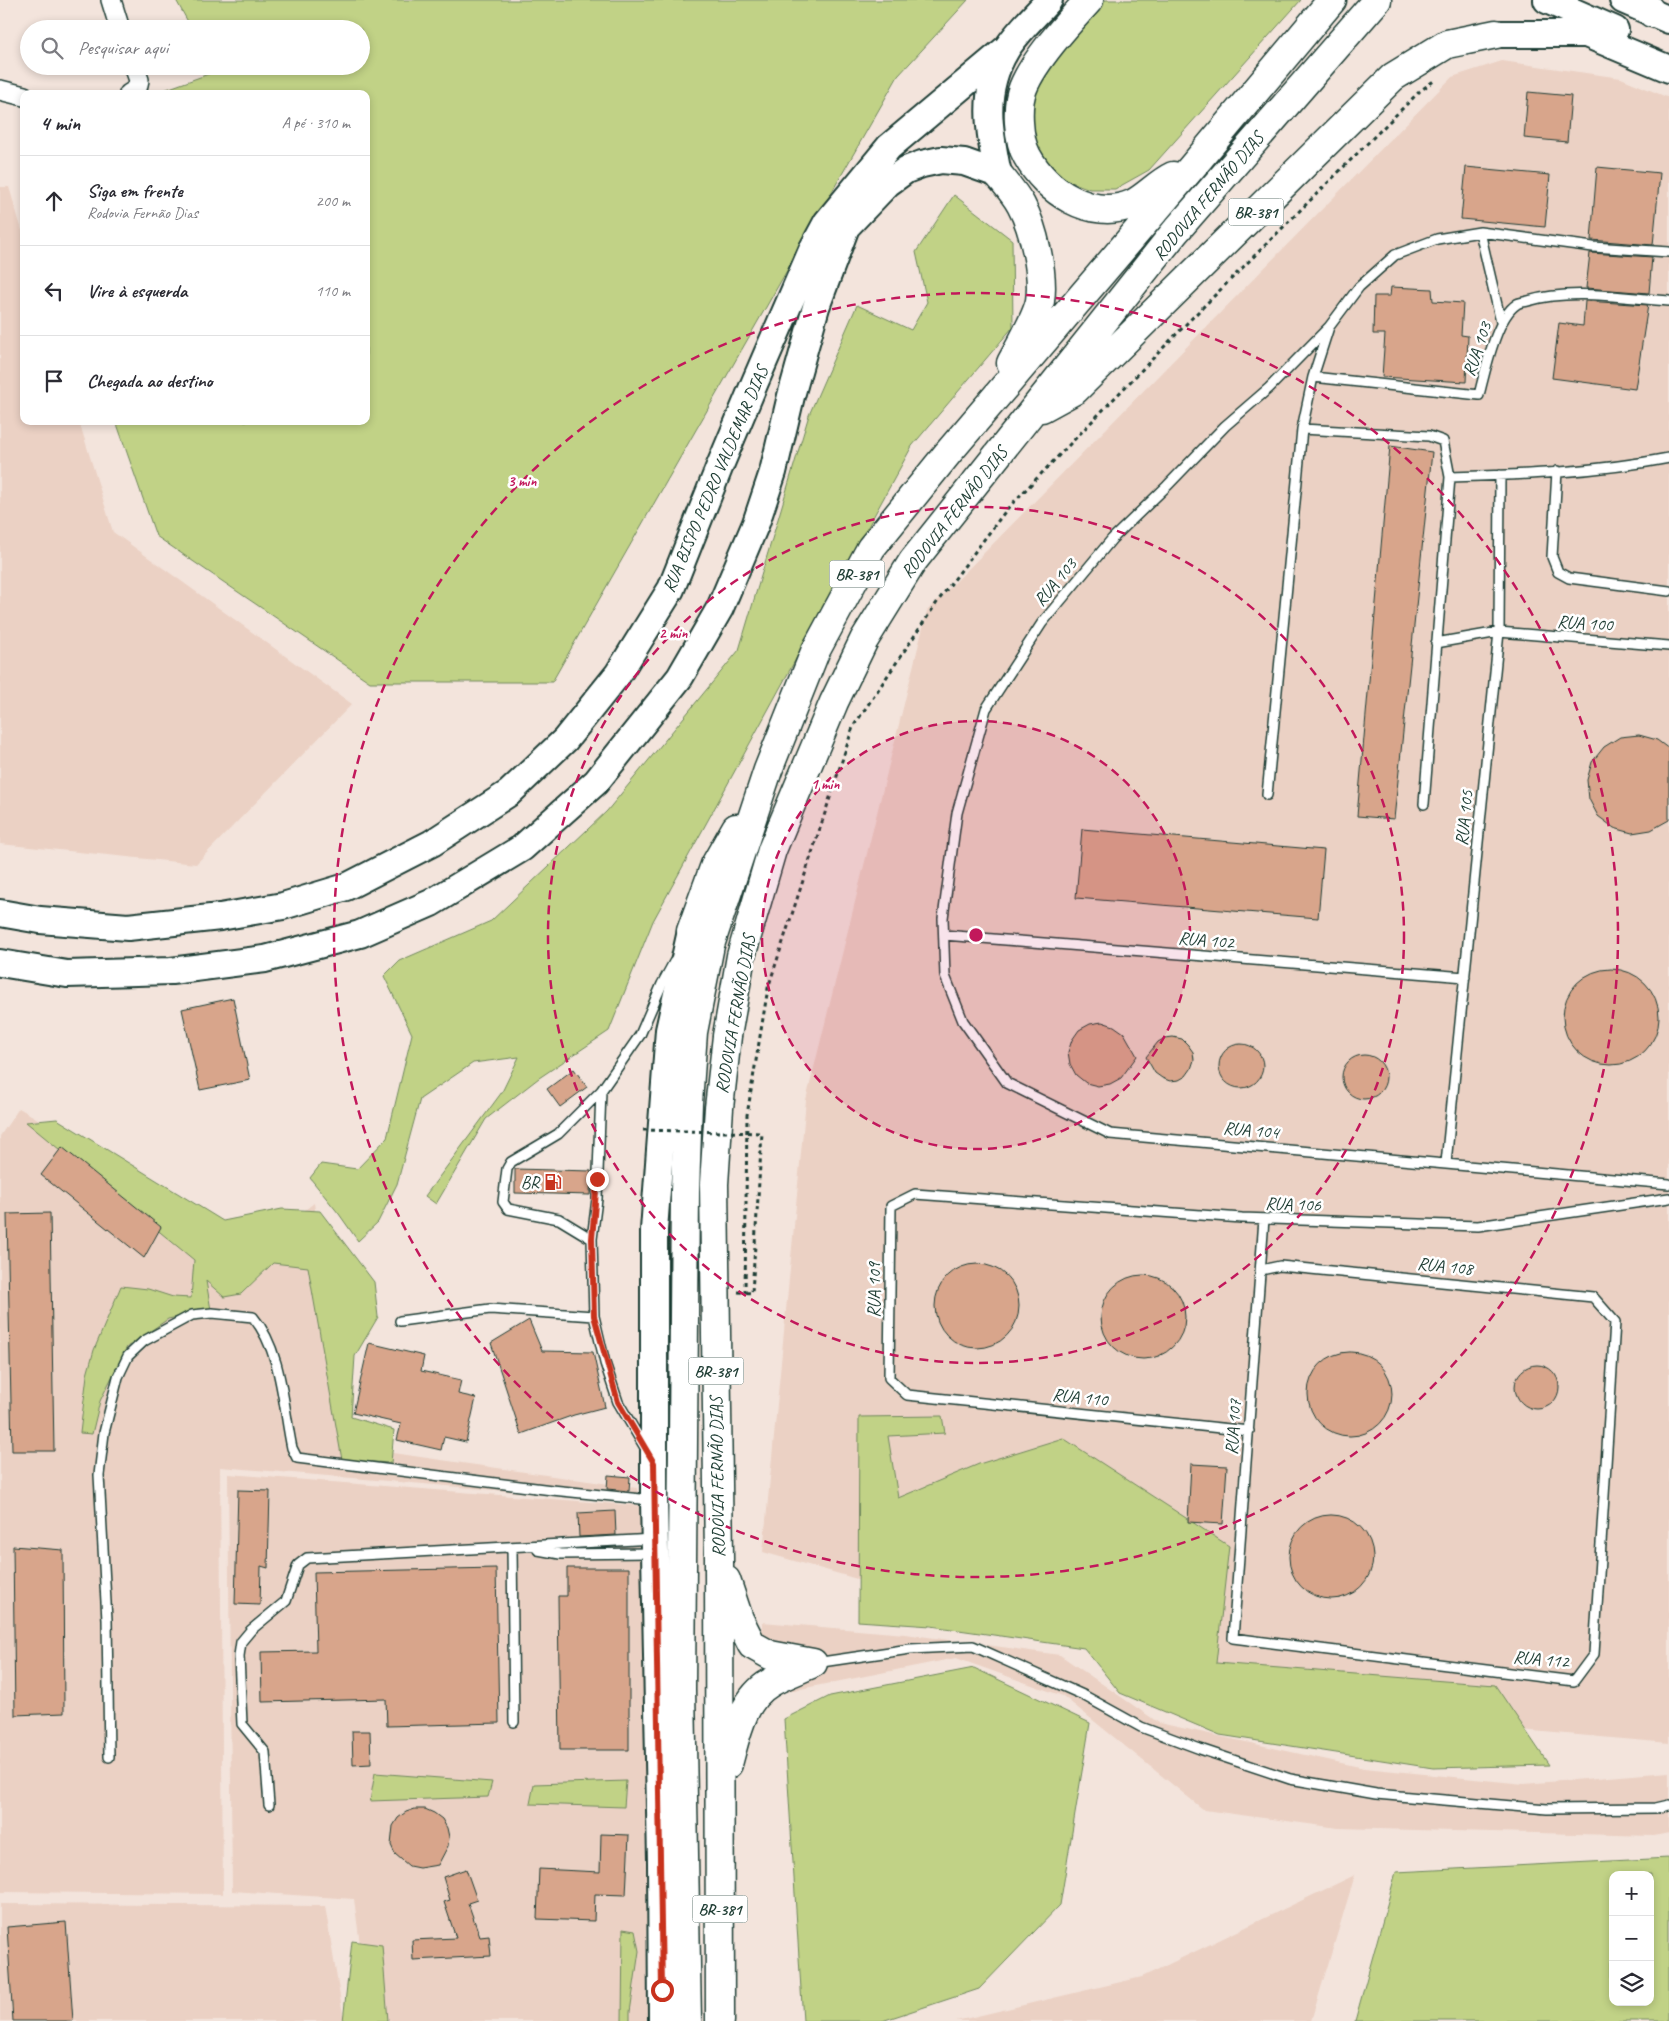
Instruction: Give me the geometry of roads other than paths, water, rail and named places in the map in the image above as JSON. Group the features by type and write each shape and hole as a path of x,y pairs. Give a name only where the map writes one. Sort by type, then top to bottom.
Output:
{"highway":[{"name":"BR-381","path":"1089,0 1034,67 1022,90 1018,124 1026,155 1046,180 1062,194 1082,206 1105,210 1132,204 1162,181 1192,168"},
{"name":"RODOVIA FERNÃO DIAS","path":"687,2021 681,1689 685,1191 693,1032 710,944 768,770 815,652 872,548 989,405 1192,168 1332,0"},
{"name":"RODOVIA FERNÃO DIAS","path":"720,2021 719,1558 714,1184 719,1108 727,1036 741,956 772,850 812,754 864,640 914,561 1187,219 1377,0"},
{"name":"BR-381","path":"1029,415 1075,390 1393,77 1447,44 1496,34"},
{"name":"BR-381","path":"989,405 1025,336 1040,302 1039,265 1033,234 1021,205 998,174"},
{"name":"BR-381","path":"691,931 715,865 768,770"},
{"path":"719,1558 739,1619 752,1645 770,1655 812,1663"},
{"name":"BR-381","path":"719,1796 740,1720 752,1699 769,1683 812,1663"}],"main road":[{"path":"998,174 990,133 989,102 994,78 1006,49 1049,0"},
{"path":"1547,0 1669,54"},
{"path":"1622,0 1654,11"},
{"name":"BR-381","path":"1496,34 1586,34 1669,69"},
{"name":"RUA BISPO PEDRO VALDEMAR DIAS","path":"0,913 40,920 128,926 220,917 283,906 346,887 432,843 509,793 565,740 618,674 671,589 744,408 813,248 827,222 889,147 1006,49"},
{"name":"RUA BISPO PEDRO VALDEMAR DIAS","path":"0,963 66,974 171,971 265,959 360,934 431,903 522,848 596,782 680,677 720,608 756,523 773,472 791,396 816,307 846,226 888,183 906,170 922,164 941,160 964,162 998,174"},
{"name":"BR-381","path":"662,2021 661,1862 654,1546 654,1230 668,1030 691,931"}],"street":[{"path":"111,0 117,20"},
{"path":"135,90 139,80 137,75"},
{"path":"0,90 20,95"}],"lane":[{"name":"RUA 103","path":"944,935 943,918 957,814 986,709 1042,623 1112,539 1225,426 1269,388 1329,327 1358,287 1395,255 1437,239 1480,232 1593,247 1669,252"},
{"path":"1480,232 1501,322"},
{"name":"RUA 103","path":"1313,377 1479,395 1492,346 1501,322 1516,304 1545,297 1572,294 1669,301"},
{"name":"RUA 103","path":"1267,795 1302,429 1313,377 1329,327"},
{"path":"1302,429 1429,436 1443,441 1450,477 1424,804"},
{"path":"1450,477 1500,476 1630,466 1669,458"},
{"path":"1557,471 1552,557 1558,572 1569,578 1669,591"},
{"name":"RUA 105","path":"1446,1163 1499,632 1500,476"},
{"name":"RUA 100","path":"1436,643 1499,632 1669,646"},
{"path":"592,1239 559,1218 508,1209 503,1202 507,1169 511,1162 558,1134 601,1091 640,1035 662,984 691,931"},
{"name":"RUA 102","path":"944,935 1465,977"},
{"name":"RUA 104","path":"944,935 945,976 963,1021 1008,1083 1110,1134 1669,1184"},
{"path":"601,1091 597,1199 592,1239 594,1316 618,1402 654,1463"},
{"name":"RUA 106","path":"915,1194 1264,1219 1478,1226 1669,1198"},
{"name":"RUA 109","path":"907,1395 890,1378 890,1206 915,1194"},
{"name":"RUA 107","path":"1233,1638 1264,1219"},
{"name":"RUA 108","path":"1261,1270 1280,1266 1593,1297 1615,1322"},
{"path":"400,1321 490,1309 594,1316"},
{"path":"110,1757 107,1620 99,1475 104,1433 118,1377 128,1356 144,1341 192,1315 212,1313 253,1317 259,1324 267,1337 276,1362 292,1448 297,1458 542,1489 654,1500"},
{"name":"RUA 112","path":"1233,1638 1574,1680 1594,1654 1615,1322"},
{"name":"RUA 110","path":"907,1395 1249,1431"},
{"path":"269,1805 265,1752 242,1724 239,1656 241,1642 251,1630 286,1601 298,1565 307,1558 512,1547 654,1546"},
{"path":"522,1547 560,1554 654,1546"},
{"path":"512,1547 514,1722"},
{"path":"812,1663 910,1649 973,1646 1083,1695 1141,1727 1290,1779 1376,1794 1547,1809 1656,1808 1669,1805"}],"place":[{"name":"BR","path":"553,1182"}]}
